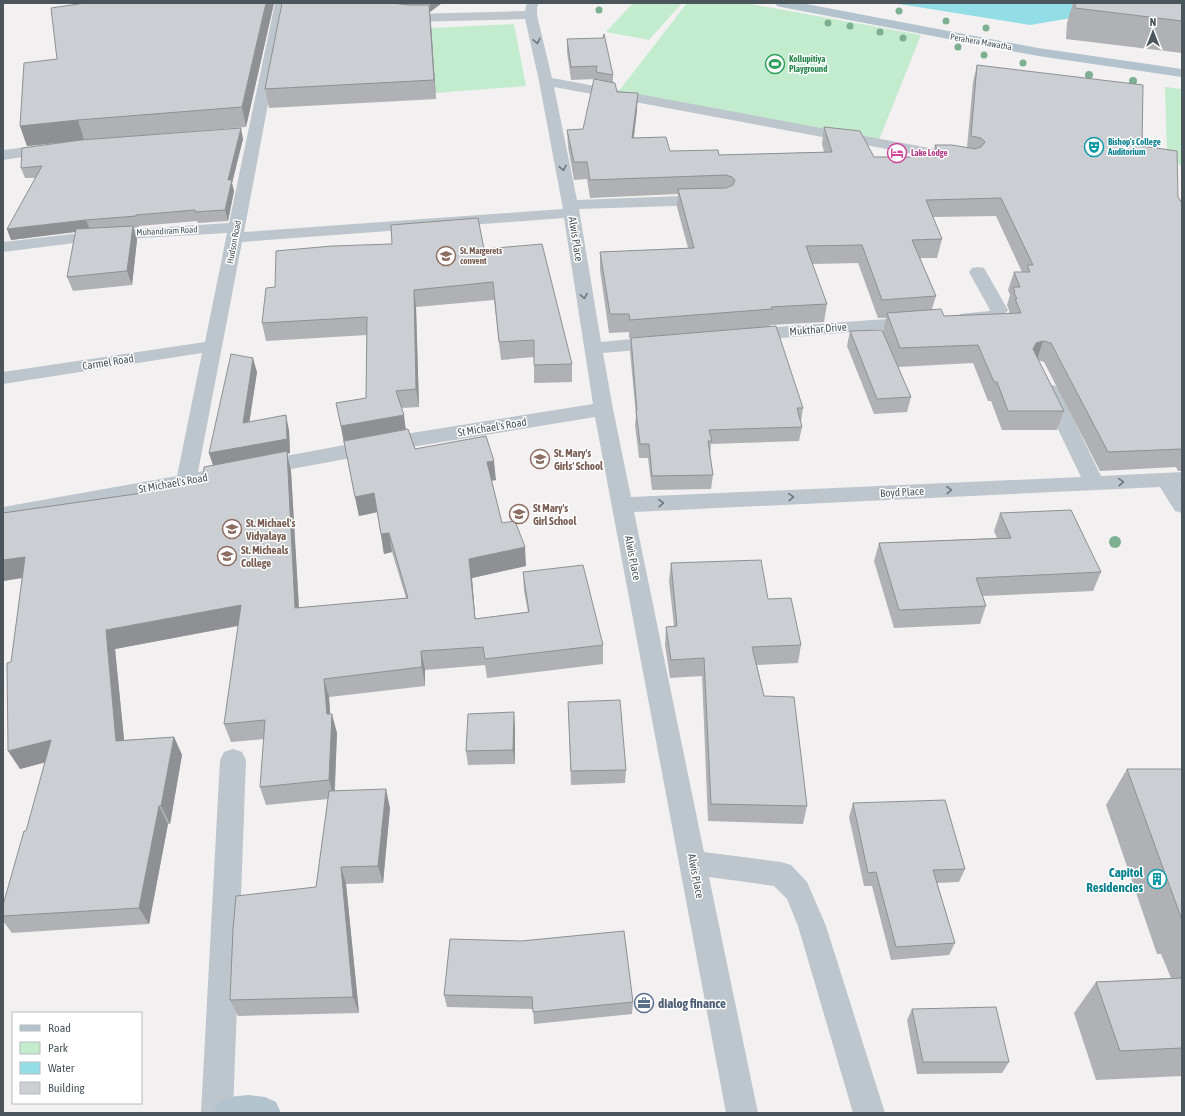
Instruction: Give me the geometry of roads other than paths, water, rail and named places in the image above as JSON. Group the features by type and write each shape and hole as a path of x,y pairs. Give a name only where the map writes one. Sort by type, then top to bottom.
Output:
{"main road":[{"name":"Perahera Mawatha","path":"780,3 1024,50 1182,73"},
{"path":"229,1113 248,1111 265,1113"}],"street":[{"name":"Hudson Road","path":"186,481 236,233 248,132 281,3"},
{"path":"451,17 453,3"},
{"path":"388,15 411,18 451,17 532,9"},
{"name":"Alwis Place","path":"532,9 571,209 592,348 603,409 742,1113"},
{"path":"546,81 971,160"},
{"path":"3,155 62,148"},
{"name":"Muhandiram Road","path":"3,247 35,242 162,231 236,233 724,199"},
{"name":"Mukthar Drive","path":"734,336 994,316 999,310 978,272"},
{"path":"592,348 679,341"},
{"name":"Carmel Road","path":"3,378 213,346"},
{"path":"1041,374 1095,484"},
{"name":"St Michael's Road","path":"3,515 399,442 603,409"},
{"path":"1174,479 1182,506"},
{"name":"Boyd Place","path":"622,505 1095,484 1174,479"},
{"path":"217,1113 233,760"},
{"path":"693,863 781,874 797,891 812,926 869,1113"}],"water":[{"path":"893,3 1182,3 1182,15 1089,15 1030,25"}],"place":[{"name":"Kollupitiya Playground","path":"775,64"},
{"name":"Bishop's College Auditorium","path":"1094,147"},
{"name":"Lake Lodge","path":"897,153"},
{"name":"St. Margerets convent","path":"446,256"},
{"name":"St. Mary's Girls' School","path":"540,459"},
{"name":"St Mary's Girl School","path":"519,514"},
{"name":"St. Michael's Vidyalaya","path":"232,529"},
{"name":"St. Micheals College","path":"227,556"},
{"name":"Capitol Residencies","path":"1157,879"},
{"name":"dialog finance","path":"644,1003"}]}
